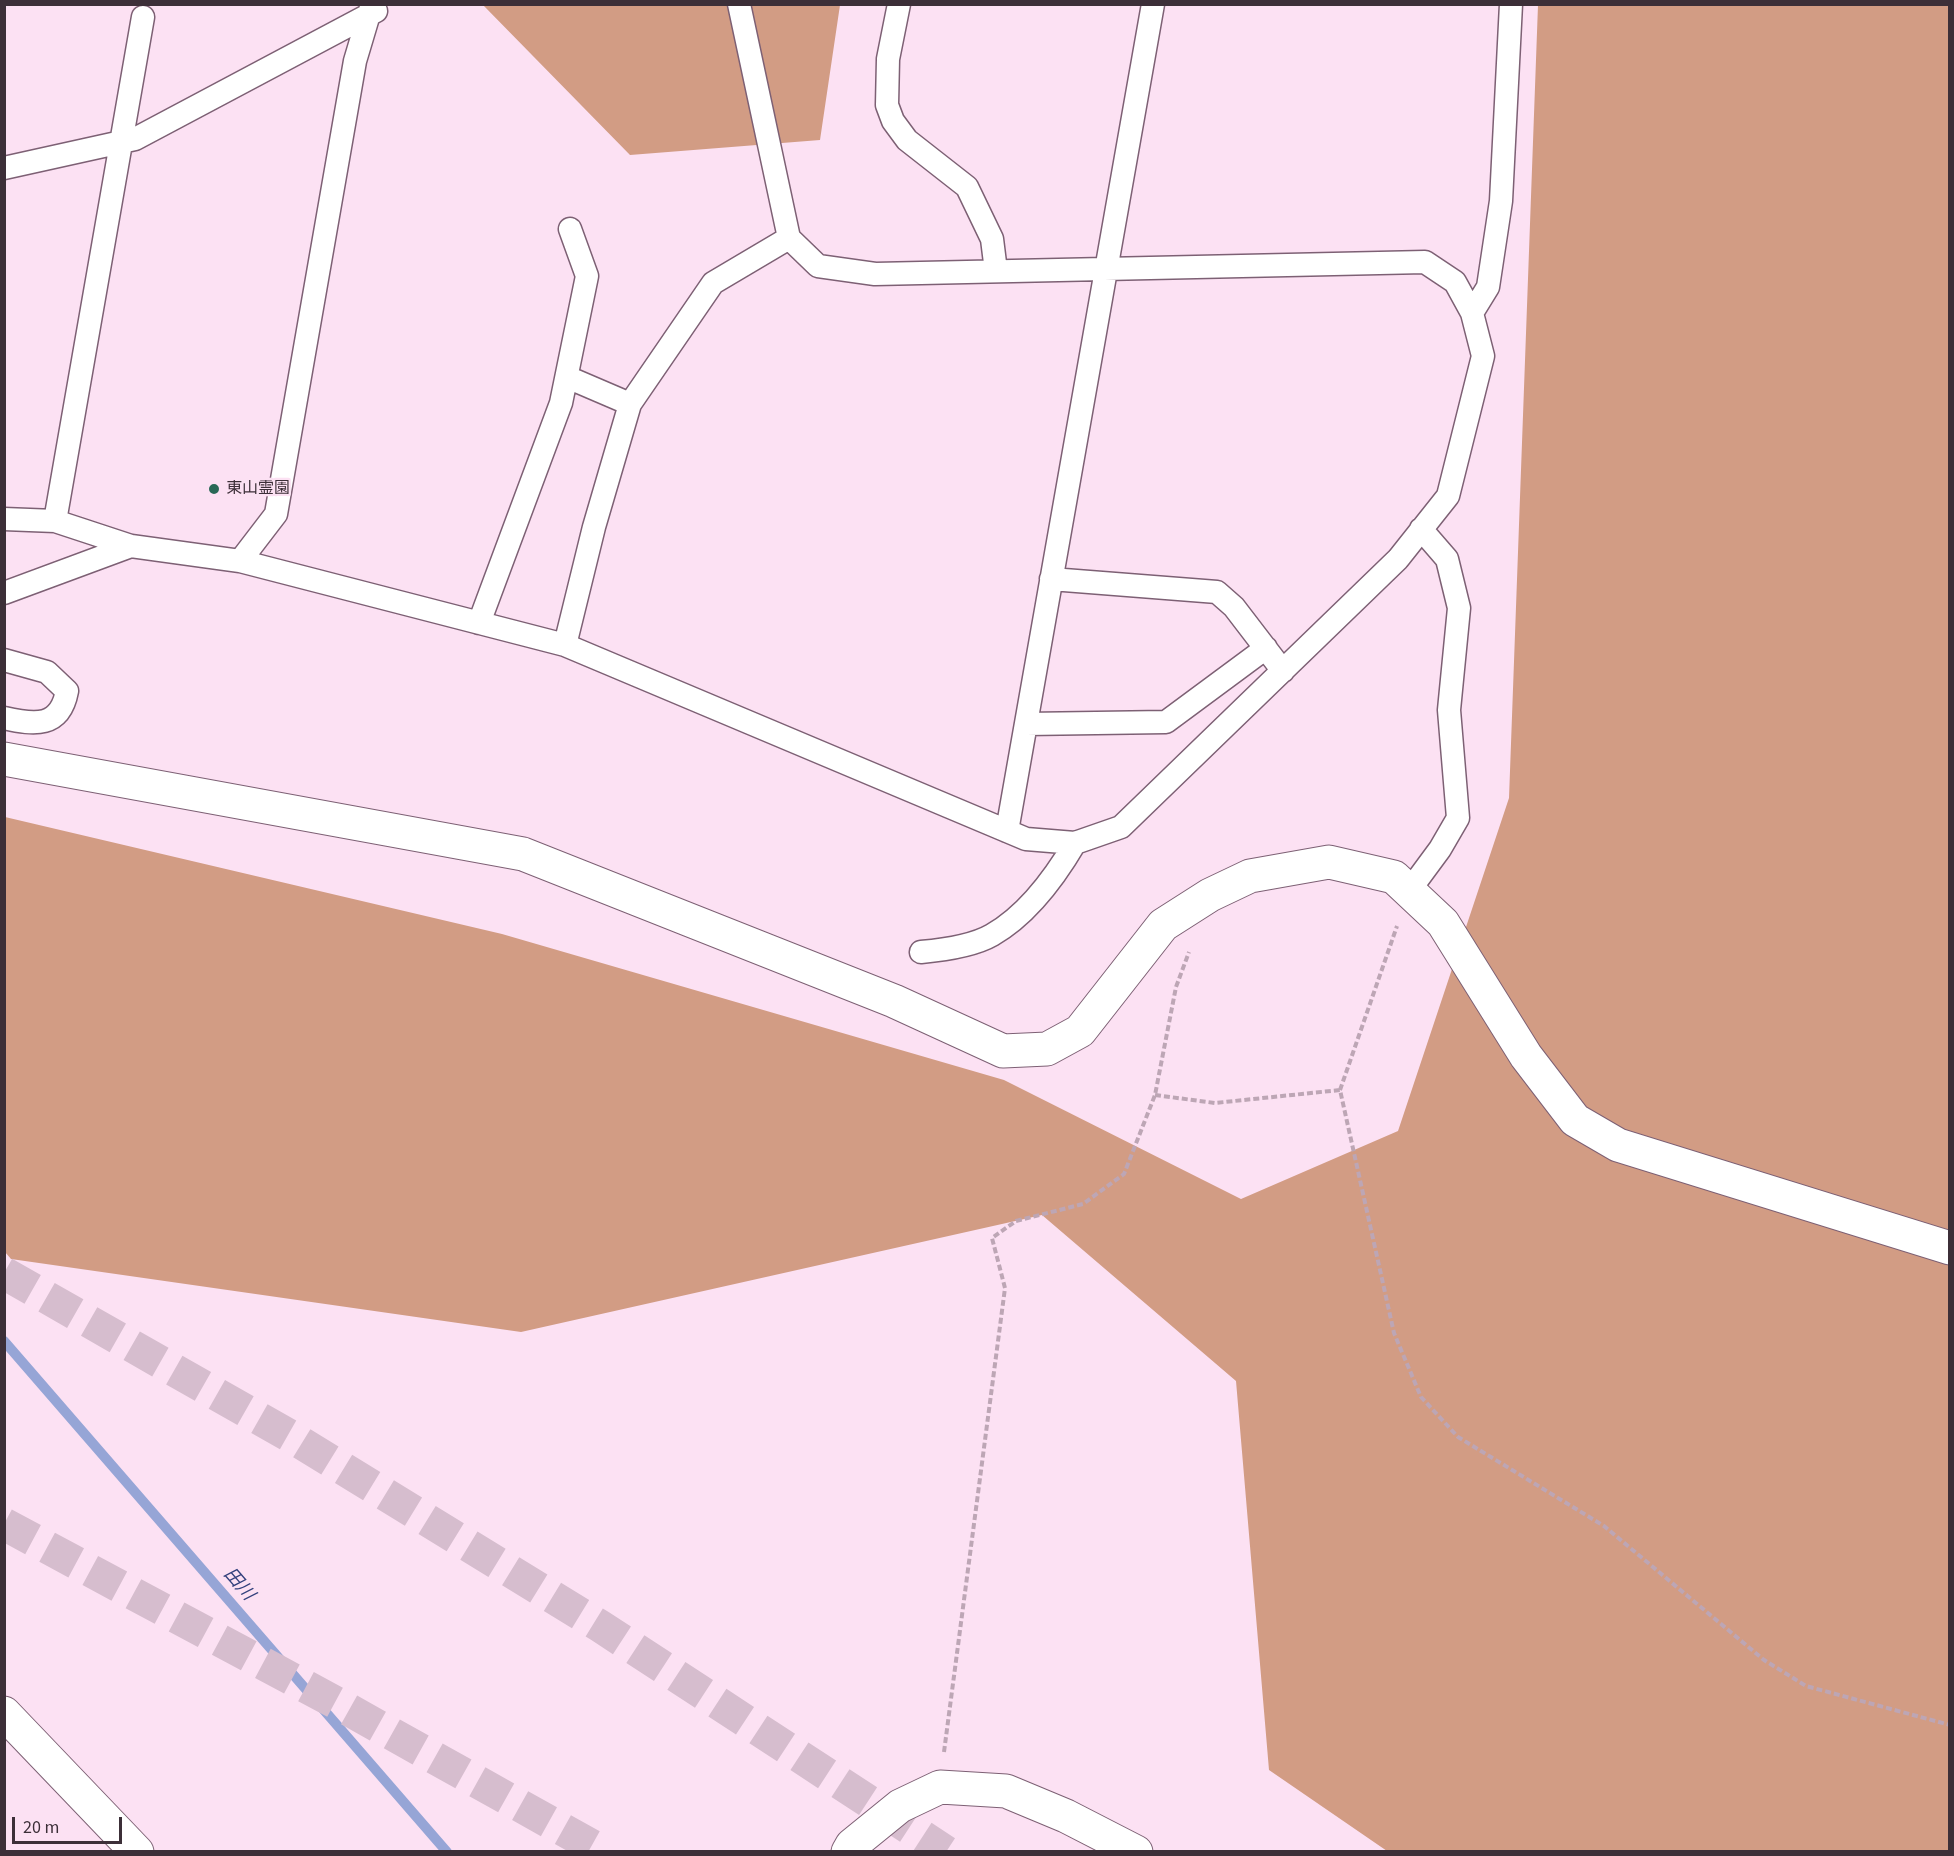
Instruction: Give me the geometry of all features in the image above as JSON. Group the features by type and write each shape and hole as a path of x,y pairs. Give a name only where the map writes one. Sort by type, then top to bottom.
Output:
{"street":[{"path":"4,759 523,854 894,1001 1003,1051 1047,1049 1080,1031 1163,925 1210,895 1250,876 1329,862 1394,878 1443,923 1526,1056 1575,1120 1618,1145 1950,1248"},
{"path":"4,1713 137,1851"},
{"path":"848,1851 852,1845 900,1806 940,1787 1006,1791 1066,1816 1136,1851"}],"lane":[{"path":"4,519 55,521 131,546 240,561 565,645 1026,839 1075,843 1121,827 1398,559 1448,496 1482,356 1473,313 1455,282 1425,262 875,274 819,266 789,238 739,4"},
{"path":"899,4 888,59 887,105 908,140 967,187 992,239 996,271"},
{"path":"1007,831 1153,4"},
{"path":"1473,313 1488,287 1501,201 1511,4"},
{"path":"4,168 135,139 375,8"},
{"path":"240,561 276,514 355,61 375,8"},
{"path":"55,521 143,16"},
{"path":"479,623 561,403 587,276 570,229"},
{"path":"565,645 594,527 630,404 712,284 789,238"},
{"path":"567,376 630,404"},
{"path":"1409,891 1440,849 1458,818 1449,710 1458,608 1447,559 1421,529"},
{"path":"4,593 131,546"},
{"path":"1052,579 1217,592 1234,607 1283,671"},
{"path":"1026,724 1166,722 1266,648"},
{"path":"4,660 47,672 67,691 64,707 54,718 31,724 4,718"},
{"path":"921,952 944,950 992,935 1023,911 1060,869 1075,843"}],"path":[{"path":"1409,891 1340,1090 1394,1332 1421,1397 1458,1437 1604,1526 1764,1660 1806,1686 1950,1725"},
{"path":"940,1787 1005,1288 992,1238 1016,1221 1083,1204 1124,1174 1155,1095 1176,987 1191,946"},
{"path":"1155,1095 1215,1103 1340,1090"}],"shaded area":[{"path":"483,5 840,5 820,140 630,155"},
{"path":"1538,5 1949,5 1949,1851 1387,1851 1269,1770 1236,1381 1042,1215 521,1332 11,1259 5,1252 5,817 502,934 1004,1080 1241,1199 1398,1131 1509,798"}],"waterway":[{"name":"田川","path":"4,1341 447,1852"}],"tunnel":[{"path":"4,1273 290,1436 600,1626 946,1852"},
{"path":"4,1524 342,1706 603,1852"}],"place":[{"name":"東山霊園","path":"214,489"}]}
